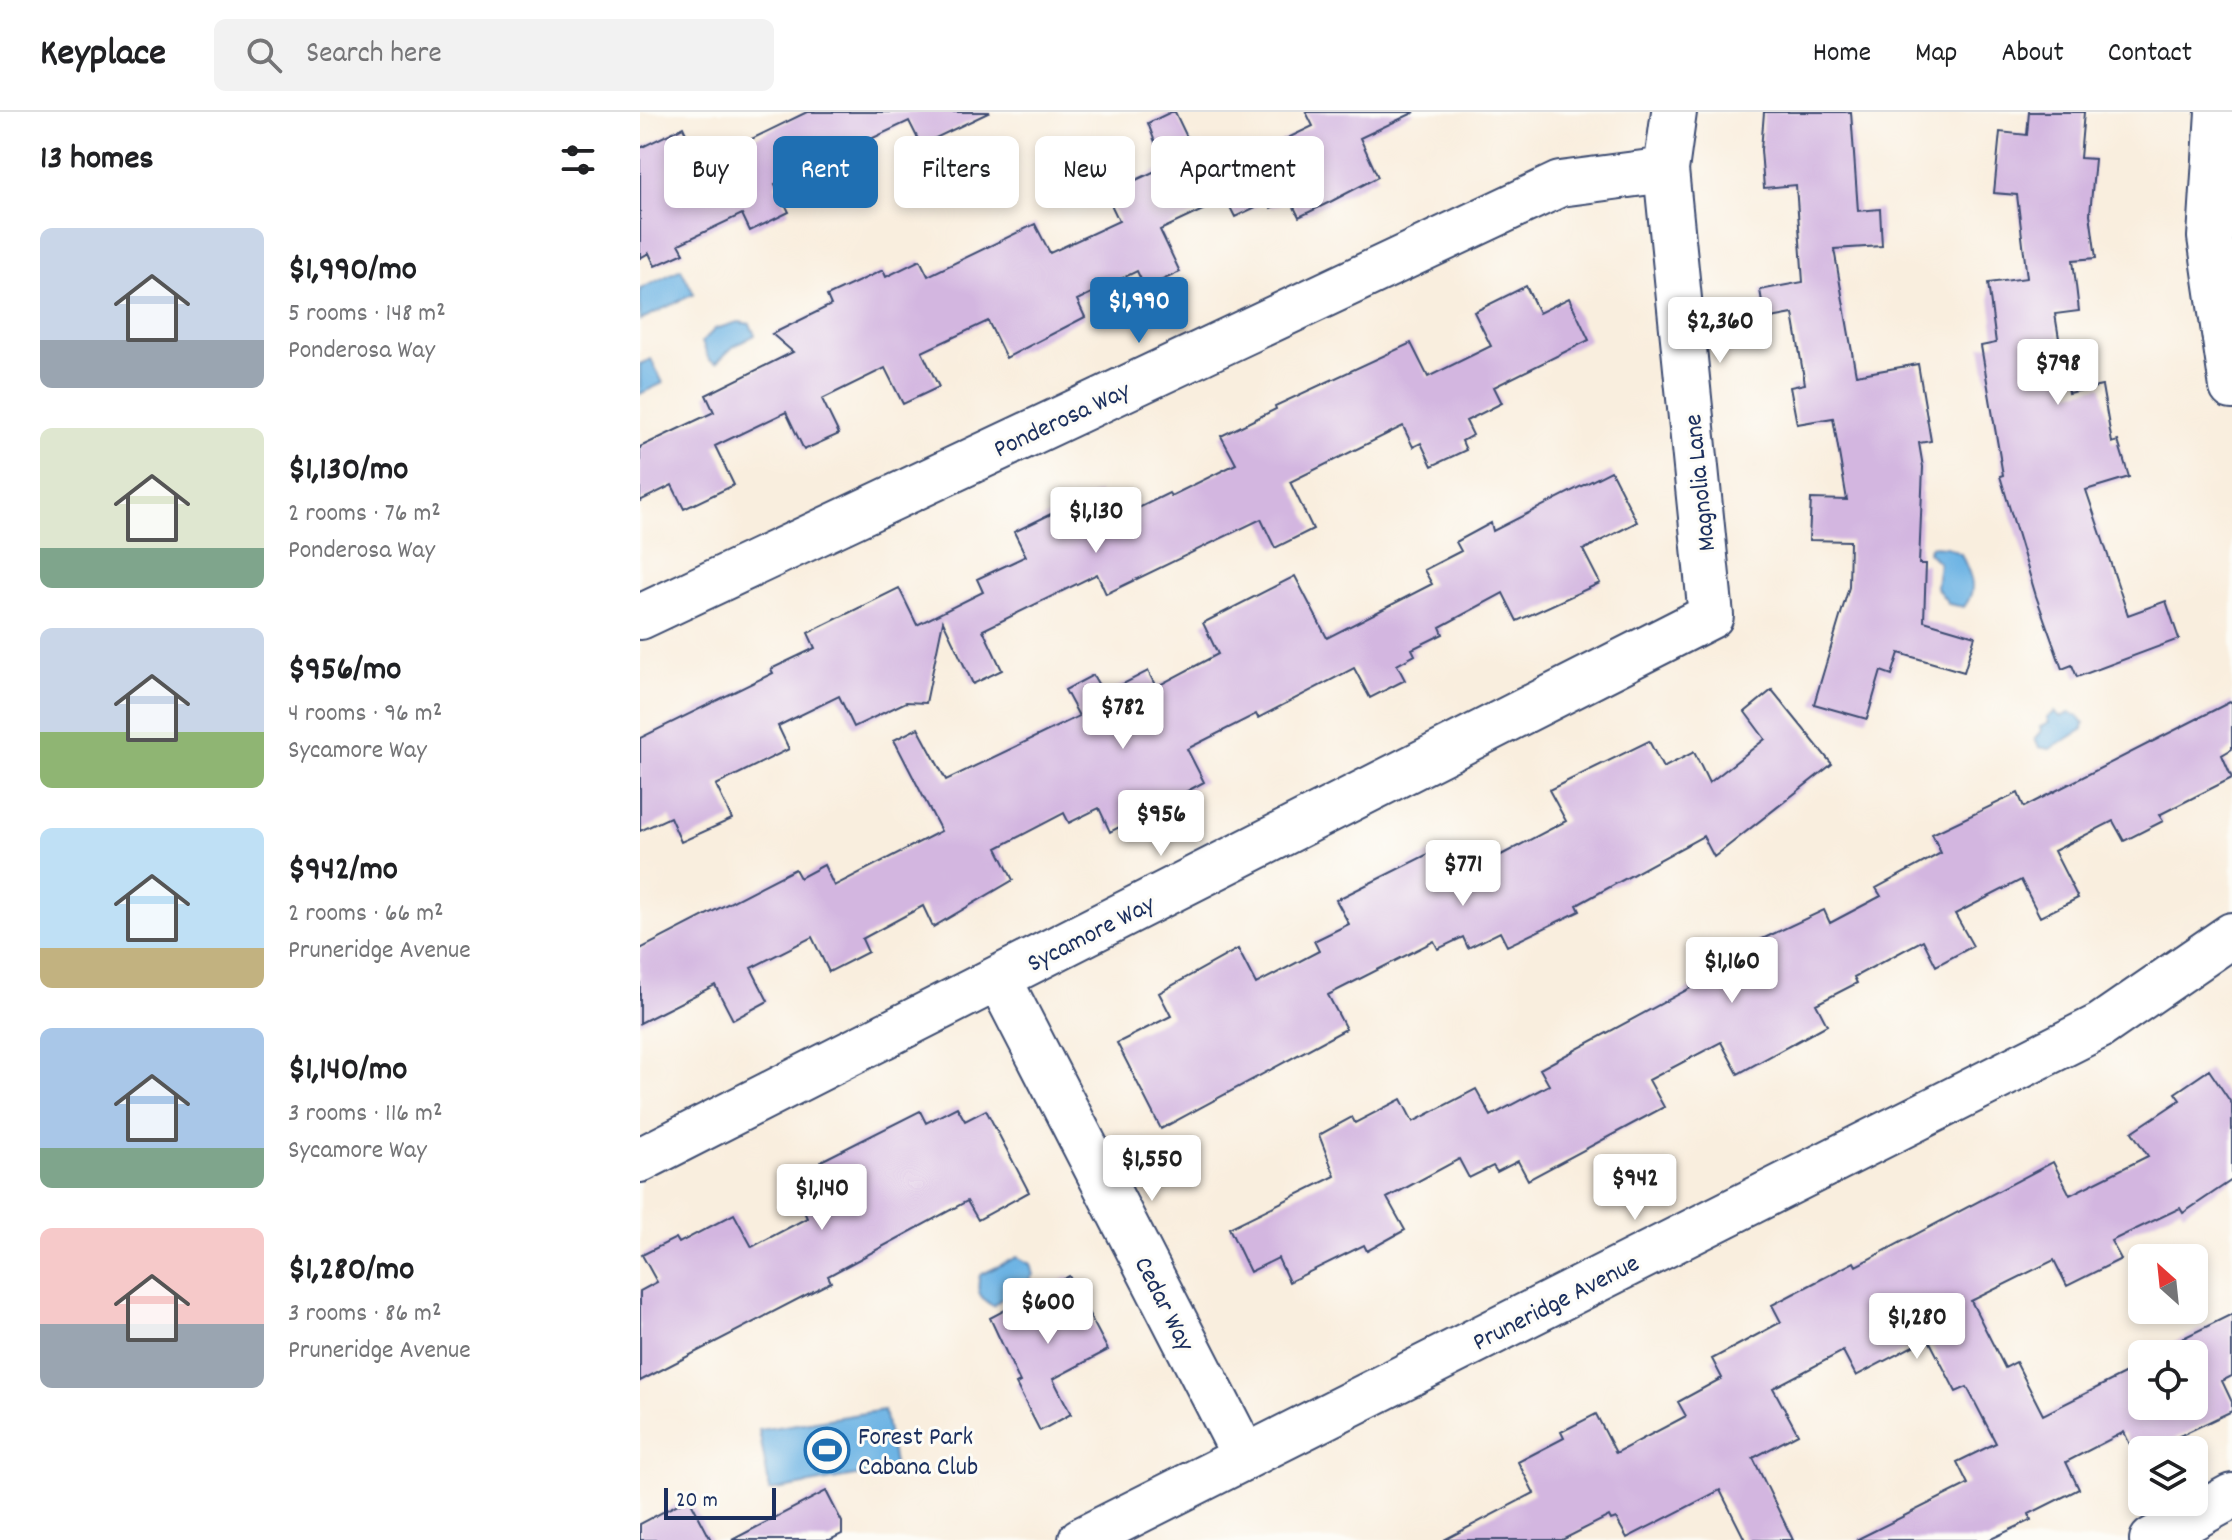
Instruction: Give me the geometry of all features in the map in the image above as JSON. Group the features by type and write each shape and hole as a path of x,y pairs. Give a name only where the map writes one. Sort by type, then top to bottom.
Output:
{"street":[{"name":"Magnolia Lane","path":"1674,112 1666,170 1711,616"},
{"path":"2218,112 2210,237 2232,387"},
{"name":"Ponderosa Way","path":"640,617 1560,184 1666,170"},
{"name":"Sycamore Way","path":"640,1160 1711,616"},
{"name":"Pruneridge Avenue","path":"1081,1540 2100,1026 2232,935"},
{"name":"Cedar Way","path":"999,979 1245,1457"},
{"path":"2152,1540 2232,1496"}],"water":[{"path":"681,269 694,294 640,320 640,289"},
{"path":"738,322 750,324 755,335 734,346 716,363 709,360 702,342 715,329"},
{"path":"651,359 663,383 640,394 640,364"},
{"path":"1931,546 1946,547 1961,554 1972,587 1964,607 1949,604 1936,587 1939,563 1928,552"},
{"path":"2055,712 2061,717 2069,713 2078,716 2084,724 2083,729 2050,749 2039,747 2035,738 2041,731 2040,727 2049,723 2047,718"},
{"path":"1017,1257 1030,1264 1033,1275 993,1306 980,1294 980,1275"},
{"name":"Forest Park Cabana Club","path":"884,1410 895,1469 770,1491 759,1430"}],"building":[{"path":"807,112 990,112 940,136 916,136 909,121 877,136 773,136 773,208 787,208 789,212 750,231 742,214 679,244 684,253 655,266 649,253 640,258 640,148 664,136 664,208 757,208 757,136"},
{"path":"1175,112 1186,136 1153,136 1148,123"},
{"path":"1306,112 1415,112 1360,138 1378,177 1324,205 1324,136 1292,136 1313,126"},
{"path":"1764,112 1851,112 1858,211 1880,209 1882,246 1834,249 1856,375 1918,364 1931,441 1919,443 1923,467 1919,564 1926,564 1924,621 1975,636 1964,672 1899,653 1892,675 1881,671 1867,719 1814,704 1849,587 1850,541 1809,540 1811,499 1847,500 1833,418 1797,424 1790,387 1805,384 1793,314 1765,319 1760,290 1803,282 1796,185 1764,188 1761,150"},
{"path":"2029,112 2084,112 2080,158 2095,159 2090,214 2096,258 2073,260 2079,311 2055,314 2068,393 2102,386 2112,443 2118,441 2129,477 2086,490 2128,615 2166,601 2179,639 2077,677 2072,665 2062,669 2036,596 2000,476 2003,475 1981,346 1996,343 1988,283 2027,278 2017,195 1994,193 2000,132 2027,135"},
{"path":"683,127 687,136 665,136"},
{"path":"1151,173 1151,208 1207,208 1160,230 1180,272 1145,288 1137,271 1077,300 1085,317 1006,358 988,321 922,352 939,387 903,404 885,368 822,399 839,434 804,450 786,412 715,446 734,485 684,509 672,485 640,501 640,447 714,412 706,395 793,352 772,334 831,305 827,296 883,270 886,277 920,260 928,276 1035,224 1050,253 1119,221 1113,208 1135,208 1135,180"},
{"path":"1230,208 1254,208 1235,217"},
{"path":"1294,208 1318,208 1299,217"},
{"path":"1526,286 1539,313 1569,298 1589,340 1494,387 1502,403 1466,421 1473,435 1462,441 1466,450 1432,466 1421,443 1413,447 1403,426 1290,482 1313,529 1275,548 1261,519 1106,594 1097,574 983,630 1002,670 973,684 943,621 926,703 906,702 854,727 839,696 778,726 789,749 716,785 732,819 681,842 670,817 640,831 640,738 773,673 771,669 815,648 808,633 899,588 917,625 983,592 977,579 1026,556 1014,532 1051,514 1098,492 1112,521 1169,493 1171,496 1236,464 1221,436 1276,409 1275,406 1411,343 1428,377 1491,346 1474,312"},
{"path":"1611,471 1637,522 1583,550 1600,583 1517,621 1503,593 1440,627 1443,634 1412,649 1415,655 1397,665 1405,680 1370,698 1354,668 1258,718 1256,714 1187,749 1204,782 1110,832 1099,808 1069,823 1064,813 997,848 1013,880 933,927 923,906 862,939 868,952 829,972 812,937 751,968 768,1001 733,1020 715,985 640,1023 640,949 795,869 800,878 824,865 834,886 941,831 894,740 918,728 946,780 1079,716 1065,690 1093,675 1104,694 1148,671 1156,687 1218,654 1203,623 1295,576 1327,638 1432,584 1424,570 1461,551 1456,542 1491,523 1493,531"},
{"path":"1772,690 1832,764 1714,857 1703,836 1577,905 1580,911 1507,946 1500,932 1468,948 1463,937 1438,949 1434,941 1328,995 1346,1029 1161,1129 1117,1043 1171,1016 1159,993 1238,949 1256,984 1319,951 1314,941 1349,924 1336,900 1436,850 1452,880 1566,821 1549,790 1649,741 1663,768 1694,752 1709,783 1765,739 1745,712"},
{"path":"2232,701 2232,749 2222,755 2232,778 2159,815 2163,821 2124,841 2113,821 2054,851 2078,898 2040,917 2021,880 1955,914 1973,946 1936,966 1923,940 1854,977 1857,983 1816,1004 1827,1025 1738,1074 1721,1042 1649,1080 1664,1107 1528,1180 1518,1161 1497,1172 1493,1166 1469,1178 1459,1159 1387,1198 1405,1230 1367,1251 1364,1245 1289,1282 1278,1258 1250,1272 1229,1228 1335,1176 1319,1135 1352,1117 1355,1123 1401,1099 1413,1122 1476,1089 1491,1116 1549,1085 1540,1069 1761,950 1756,942 1824,910 1830,923 1881,896 1876,888 1941,853 1932,834 2018,793 2024,807"},
{"path":"2209,1070 2232,1104 2232,1180 2183,1213 2180,1208 2111,1241 2121,1259 2067,1286 2054,1260 1971,1301 2005,1368 2016,1362 2043,1415 2128,1372 2128,1420 2208,1420 2208,1340 2179,1340 2232,1314 2232,1376 2222,1381 2232,1402 2232,1411 2179,1436 2128,1436 2128,1440 2124,1432 2066,1462 2079,1489 2029,1514 2031,1520 1989,1540 1856,1540 1968,1484 1957,1462 1996,1443 1967,1387 1956,1392 1928,1338 1856,1376 1843,1351 1773,1388 1798,1434 1753,1458 1793,1540 1745,1540 1720,1490 1627,1538 1616,1518 1611,1520 1609,1516 1562,1540 1444,1540 1534,1493 1518,1462 1564,1438 1561,1432 1596,1414 1616,1453 1686,1416 1678,1402 1722,1378 1712,1359 1781,1322 1772,1305 1854,1262 1856,1266 2053,1162 2070,1195 2148,1156 2132,1132 2180,1100 2175,1093"},
{"path":"957,1107 965,1121 986,1110 1029,1192 978,1220 967,1201 828,1276 831,1282 640,1381 640,1291 657,1282 642,1255 676,1238 679,1243 734,1214 752,1247 807,1218 801,1205 835,1187 821,1161 920,1111 926,1123"},
{"path":"1069,1276 1108,1350 1053,1379 1071,1414 1040,1431 1016,1384 1020,1382 990,1318"},
{"name":"Forest Park Cabana Club","path":"826,1491 842,1522 842,1534 830,1540 732,1540"},
{"path":"689,1498 711,1540 640,1540 640,1524"}],"place":[{"name":"Forest Park Cabana Club","path":"827,1450"}]}
